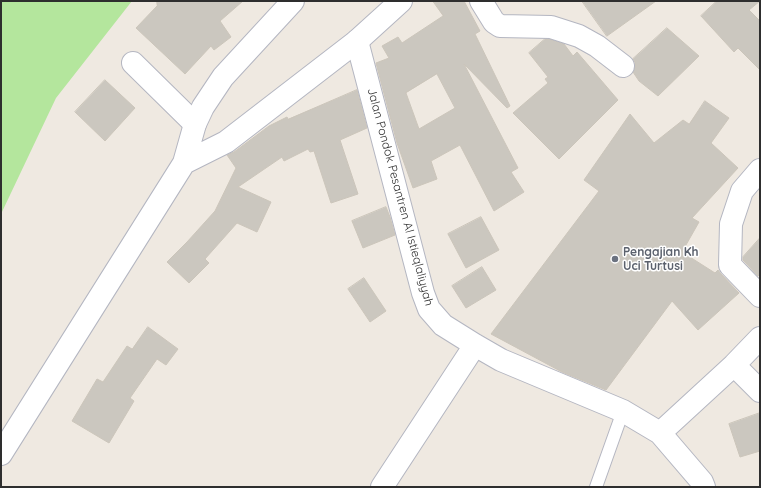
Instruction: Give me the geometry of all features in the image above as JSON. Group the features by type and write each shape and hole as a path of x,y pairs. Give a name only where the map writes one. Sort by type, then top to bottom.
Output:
{"street":[{"path":"1,454 184,163 195,124 203,107 223,77 293,1"},
{"path":"184,163 226,142 357,41 401,1"},
{"path":"481,1 494,22 500,26 552,27 579,36 597,46 623,66"},
{"name":"Jalan Pondok Pesantren Al Istieqlaliyyah","path":"357,41 423,293 429,309 443,325 501,360 623,411 660,433 702,482 704,487"},
{"path":"133,63 195,124"},
{"path":"760,170 742,191 731,224 730,265 760,296"},
{"path":"660,433 734,365 760,338"},
{"path":"382,487 475,345"},
{"path":"734,365 760,390"}],"lane":[{"path":"596,487 623,411"}],"green space":[{"path":"1,1 132,1 56,98 1,214"}],"building":[{"path":"157,1 243,1 220,21 231,37 214,50 211,46 185,74 136,28 157,6"},
{"path":"433,1 464,1 480,31 475,34 510,106 507,108 464,64 518,168 511,172 524,192 494,211 460,145 431,161 437,179 413,188 397,143 376,63 389,58 382,46 398,37 402,43 443,16","holes":["437,74 455,108 419,129 406,93"]},
{"path":"582,1 656,1 607,36"},
{"path":"717,1 760,1 749,10 760,21 760,70 738,48 734,52 701,16"},
{"path":"667,28 699,56 658,96 639,81 633,72 635,62 633,59"},
{"path":"545,39 564,44 573,56 577,52 618,100 559,159 513,113 548,83 545,79 548,77 529,53"},
{"path":"105,80 135,108 105,141 75,112"},
{"path":"357,90 367,128 340,140 358,194 331,203 314,151 310,152 308,149 284,161 282,157 238,187 271,202 257,232 237,223 205,259 209,263 189,283 167,262 215,211 236,168 227,155 234,152 269,126 287,117 288,119"},
{"path":"705,101 729,118 711,143 738,168 692,218 699,222 682,252 715,273 718,270 739,293 698,330 672,301 606,390 562,372 491,334 599,191 584,180 630,114 654,143 683,120 689,124"},
{"path":"386,207 395,235 363,248 352,221"},
{"path":"481,217 499,250 466,268 448,234"},
{"path":"760,238 760,274 758,276 743,260 743,257"},
{"path":"482,267 496,290 466,308 452,286"},
{"path":"364,278 386,311 370,322 348,289"},
{"path":"148,327 178,349 166,365 157,359 130,398 134,401 109,443 72,421 97,379 103,382 127,346 132,349"},
{"path":"760,413 760,451 740,457 729,424"}],"place":[{"name":"Pengajian Kh Uci Turtusi","path":"615,259"}]}
